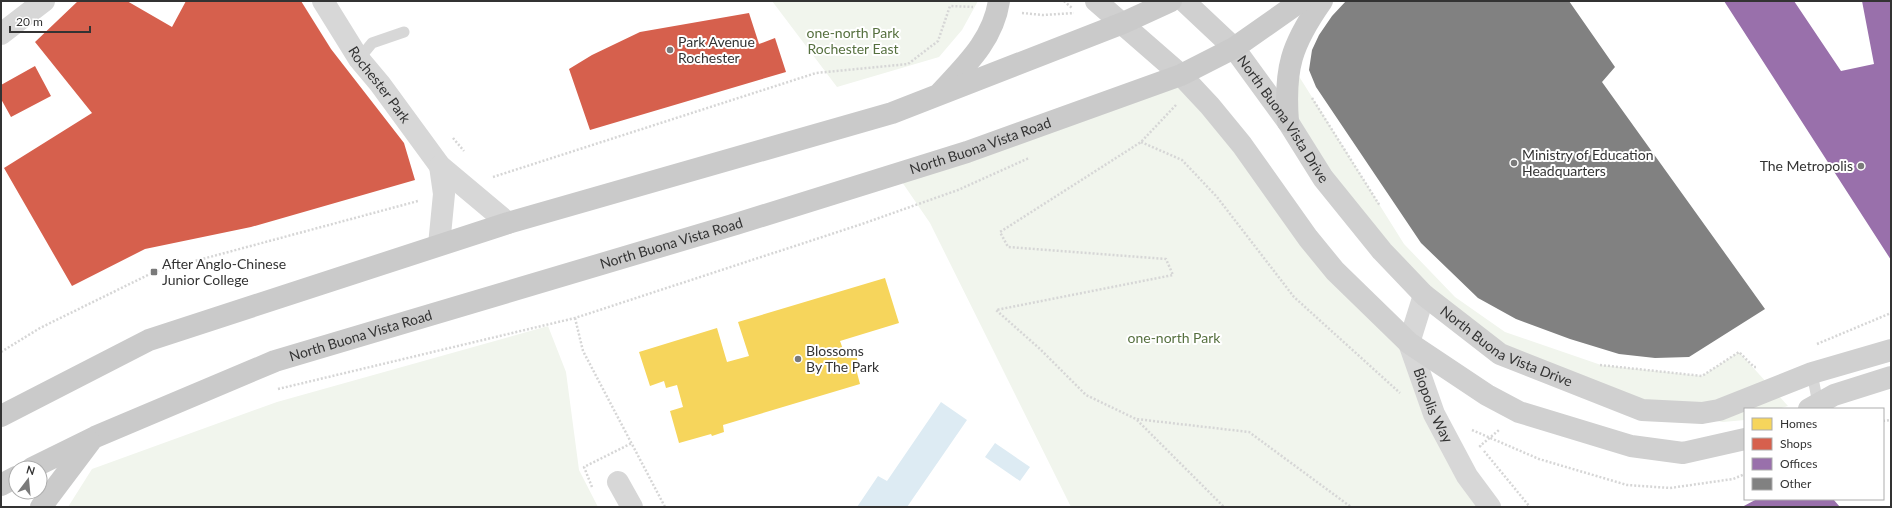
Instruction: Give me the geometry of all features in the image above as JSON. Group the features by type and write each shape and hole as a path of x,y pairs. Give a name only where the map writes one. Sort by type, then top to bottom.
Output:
{"main road":[{"path":"1,416 149,340 508,223 892,113 1124,23 1171,1"},
{"name":"North Buona Vista Road","path":"48,460 95,437 275,361 728,226 959,154 1181,75 1234,48 1301,1"},
{"path":"1288,122 1286,93 1290,62 1303,31 1322,1"},
{"path":"936,97 983,44 999,4"},
{"path":"41,507 95,437"}],"street":[{"path":"1,34 44,1"},
{"name":"Rochester Park","path":"323,1 359,59 380,84 440,166 508,223"},
{"path":"1096,1 1124,23 1181,75 1210,106 1242,145 1308,238 1335,271 1409,342 1487,395 1519,412 1631,446 1683,453 1744,439"},
{"name":"North Buona Vista Drive","path":"1184,1 1234,48 1288,122 1323,178 1382,251 1424,295 1500,354 1642,410 1702,413 1719,410 1812,373 1891,350"},
{"name":"Rochester Park","path":"440,166 444,194 440,245"},
{"path":"1409,342 1424,295"},
{"name":"Biopolis Way","path":"1409,342 1434,414 1467,476 1490,507"},
{"path":"1814,406 1834,395 1891,377"},
{"path":"618,482 632,507"}],"lane":[{"path":"359,59 372,43 404,32"},
{"path":"1812,373 1814,406"}],"path":[{"path":"487,179 816,73 908,64 938,41 950,6 999,4 1043,15 1077,12"},
{"path":"1311,96 1383,210"},
{"path":"1174,102 1180,100 1141,142 1000,232 1008,247 1166,259 1173,274 996,310 1040,348 1086,394 1136,419 1224,507"},
{"path":"1141,142 1182,160 1216,197 1294,297 1402,394"},
{"path":"275,390 575,318 922,203 958,190 1036,155"},
{"path":"1,352 40,328 154,272 424,200"},
{"path":"1816,344 1891,313"},
{"path":"575,318 583,350 665,507"},
{"path":"1594,362 1601,365 1702,376 1739,352 1754,367 1761,365"},
{"path":"1519,412 1480,446 1530,507"},
{"path":"1136,419 1249,432 1351,507"},
{"path":"1469,429 1539,459 1627,485 1670,488 1733,479 1744,474"}],"green space":[{"name":"one-north Park Rochester East","path":"772,1 978,1 962,30 939,57 837,87"},
{"path":"1290,62 1404,244 1455,297 1505,332 1601,365 1702,376 1739,352 1788,406 1781,408 1744,408 1744,420 1723,422 1645,410 1534,368 1382,251 1287,107"},
{"name":"one-north Park","path":"1181,75 1409,343 1490,507 1071,507 930,223 902,182"},
{"path":"548,326 566,372 579,470 598,507 68,507 92,469 277,402"}],"shaded area":[{"path":"941,402 967,420 907,507 857,507 878,476 887,481"},
{"path":"995,443 1030,467 1020,481 985,457"}],"building: Homes":[{"name":"Blossoms By The Park","path":"885,278 899,323 840,341 844,352 854,349 860,368 856,369 860,384 723,425 724,432 712,436 711,434 679,443 670,411 683,407 677,385 666,388 664,381 650,386 639,352 717,328 727,362 749,356 738,322"}],"building: Shops":[{"path":"78,1 127,1 172,27 186,1 301,1 331,49 404,143 415,180 251,227 145,249 72,286 4,168 92,113 35,42"},
{"path":"749,13 759,44 775,38 786,72 590,130 569,69 592,55 640,32"},
{"path":"35,66 51,96 11,117 1,99 1,85"}],"building: Offices":[{"name":"The Metropolis","path":"1724,1 1794,1 1841,71 1874,64 1862,1 1891,1 1891,260"},
{"path":"1755,500 1834,500 1840,507 1742,507"}],"building: Other":[{"name":"Ministry of Education Headquarters","path":"1346,1 1569,1 1615,67 1602,82 1765,309 1689,357 1655,358 1619,354 1570,339 1516,319 1478,298 1421,243 1316,87 1309,70 1312,50 1319,35 1332,16"}],"place":[{"name":"Park Avenue Rochester","path":"670,50"},
{"name":"Ministry of Education Headquarters","path":"1514,163"},
{"name":"The Metropolis","path":"1861,166"},
{"name":"After Anglo-Chinese Junior College","path":"154,272"},
{"name":"Blossoms By The Park","path":"798,359"}]}
